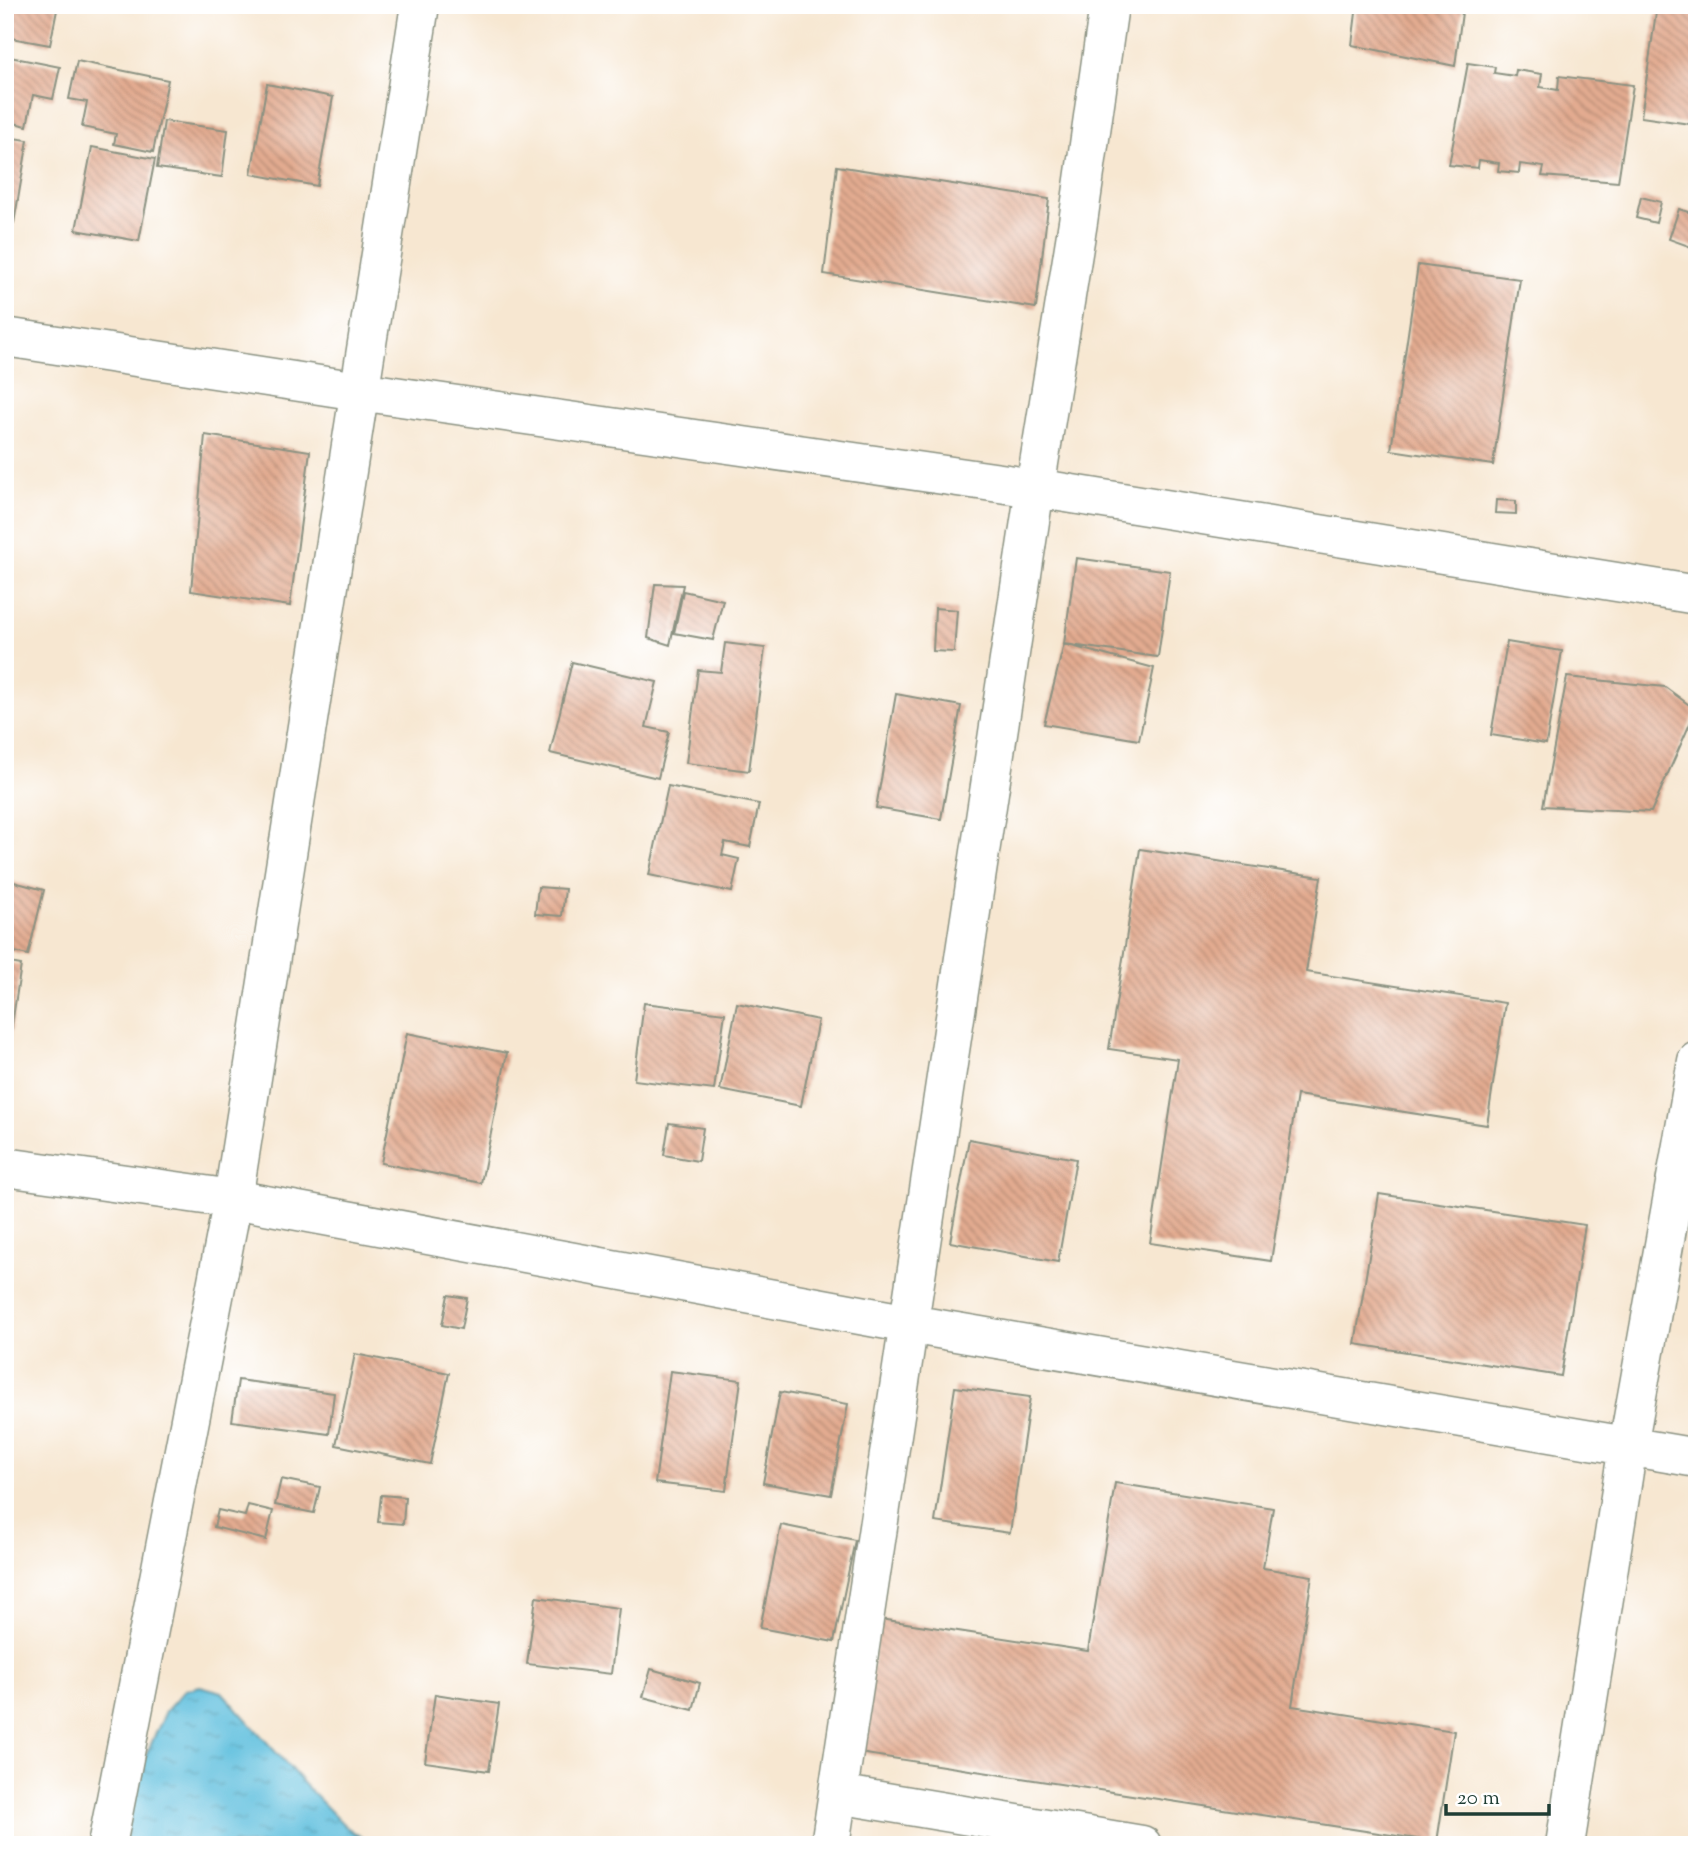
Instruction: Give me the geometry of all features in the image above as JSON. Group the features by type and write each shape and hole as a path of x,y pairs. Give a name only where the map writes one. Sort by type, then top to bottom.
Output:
{"street":[{"path":"107,1845 233,1199 419,5"},
{"path":"830,1845 1109,5"},
{"path":"5,337 1035,488 1697,595"},
{"path":"1566,1845 1628,1446 1697,1061"},
{"path":"5,1167 233,1199 909,1324 1697,1458"},
{"path":"838,1794 1142,1845"}],"water":[{"path":"200,1686 222,1692 345,1826 373,1845 122,1845 131,1788 166,1711 185,1690"}],"building":[{"path":"5,5 58,5 50,45 5,37"},
{"path":"1357,5 1463,5 1455,66 1352,45"},
{"path":"1657,5 1697,5 1697,125 1641,117"},
{"path":"5,56 60,67 53,99 33,95 27,126 5,121"},
{"path":"77,61 168,80 153,152 114,144 116,134 82,127 87,102 69,99"},
{"path":"1468,63 1495,67 1494,73 1515,76 1516,70 1542,74 1540,87 1558,90 1559,76 1633,85 1618,182 1542,176 1544,167 1520,164 1519,173 1498,171 1499,163 1479,160 1478,168 1449,165"},
{"path":"267,84 333,97 317,186 251,174"},
{"path":"164,121 228,130 222,177 157,168"},
{"path":"5,137 28,140 14,223 5,222"},
{"path":"92,147 155,159 139,241 76,230"},
{"path":"837,166 1049,199 1036,308 824,274"},
{"path":"1641,197 1661,202 1656,223 1636,218"},
{"path":"1679,209 1697,215 1697,241 1694,248 1669,239"},
{"path":"1418,265 1520,279 1493,465 1391,450"},
{"path":"205,435 310,451 290,606 191,591"},
{"path":"1496,500 1516,501 1516,514 1495,513"},
{"path":"1076,558 1170,571 1158,657 1064,644"},
{"path":"655,584 683,585 670,645 648,638"},
{"path":"683,591 723,600 713,640 674,633"},
{"path":"935,608 957,610 954,652 933,651"},
{"path":"1507,642 1562,651 1546,744 1491,735"},
{"path":"725,643 765,648 749,771 686,763 698,670 721,672"},
{"path":"1064,644 1154,668 1139,740 1044,724"},
{"path":"572,662 657,682 646,727 669,732 658,778 550,753"},
{"path":"1567,677 1665,687 1696,710 1651,812 1543,806"},
{"path":"896,694 961,706 941,819 876,808"},
{"path":"668,786 759,804 750,847 725,842 722,855 739,859 732,892 649,875"},
{"path":"1140,849 1321,877 1306,972 1505,1003 1487,1125 1297,1095 1271,1261 1150,1243 1178,1059 1109,1049"},
{"path":"10,881 44,890 28,955 5,950 5,897"},
{"path":"538,887 565,889 562,916 535,914"},
{"path":"5,962 21,965 7,1058 5,1058"},
{"path":"644,1003 725,1013 714,1090 634,1080"},
{"path":"737,1003 818,1020 801,1106 720,1090"},
{"path":"407,1033 507,1053 481,1183 381,1163"},
{"path":"669,1123 703,1128 698,1161 664,1155"},
{"path":"969,1139 1076,1159 1058,1262 950,1242"},
{"path":"1379,1194 1585,1225 1561,1376 1355,1344"},
{"path":"448,1295 467,1298 461,1329 442,1325"},
{"path":"355,1354 449,1373 430,1464 336,1445"},
{"path":"670,1371 741,1380 726,1491 655,1483"},
{"path":"238,1380 334,1393 329,1434 232,1421"},
{"path":"955,1387 1030,1397 1010,1533 935,1522"},
{"path":"780,1392 848,1404 831,1495 763,1483"},
{"path":"281,1479 320,1487 314,1513 275,1505"},
{"path":"1115,1483 1273,1508 1263,1568 1312,1576 1292,1706 1454,1731 1437,1842 859,1753 880,1619 1088,1651"},
{"path":"381,1495 405,1497 403,1524 378,1522"},
{"path":"248,1505 273,1511 266,1540 214,1527 218,1510 245,1516"},
{"path":"781,1525 855,1540 834,1642 760,1628"},
{"path":"536,1597 619,1608 611,1674 527,1664"},
{"path":"651,1669 700,1683 693,1710 643,1697"},
{"path":"435,1694 499,1704 489,1771 425,1762"}]}
